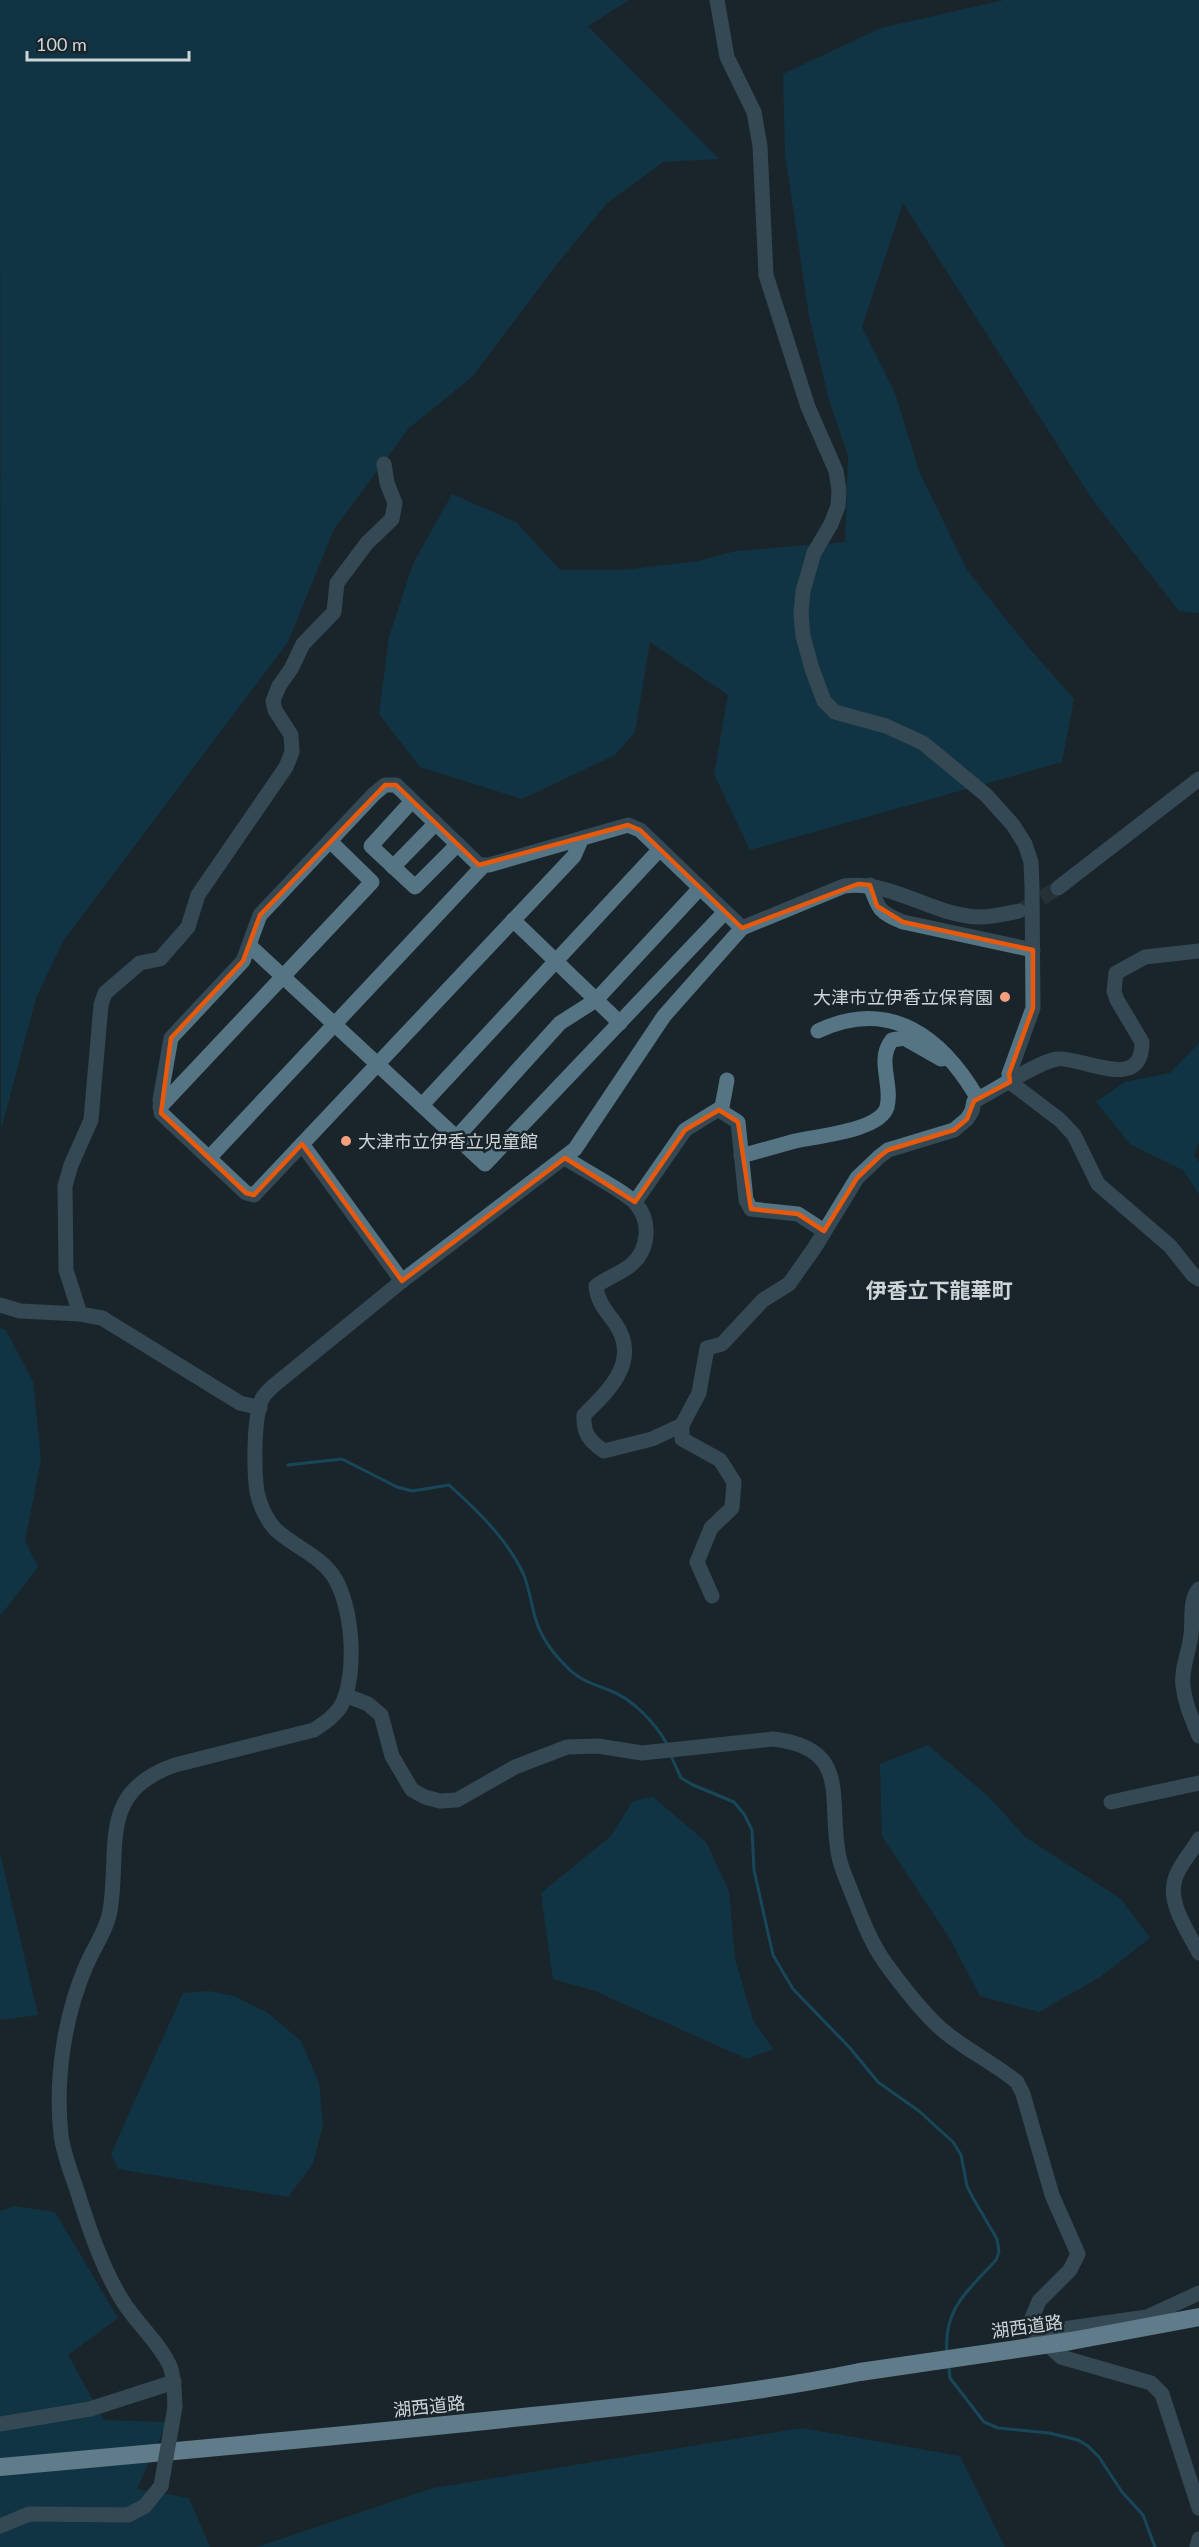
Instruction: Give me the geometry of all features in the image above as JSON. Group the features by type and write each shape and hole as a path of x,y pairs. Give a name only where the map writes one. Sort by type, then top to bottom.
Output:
{"highway":[{"name":"湖西道路","path":"0,2455 373,2425 860,2372 1071,2341 1199,2317"},
{"name":"湖西道路","path":"0,2467 376,2433 660,2403 806,2383 860,2372"}],"street":[{"path":"717,0 727,57 754,112 760,146 766,275 808,407 836,471 839,490 838,506 831,524 814,553 803,591 801,613 803,636 824,701 835,712 886,726 923,743 986,795 1013,825 1025,844 1031,862 1033,1008 1009,1074 1011,1083 1060,1120 1074,1135 1098,1184 1170,1246 1193,1275 1199,1279"},
{"path":"80,1314 66,1270 65,1186 70,1164 91,1120 101,1005 105,993 140,963 159,959 188,927 198,895 286,767 292,752 291,735 275,710 273,701 303,644 334,612 337,583 367,543 392,519 395,503 387,483 384,464"},
{"path":"1058,888 1199,779"},
{"path":"582,838 574,856 254,1195 246,1193 161,1113 171,1038 243,961 260,915 385,785 396,785 479,865 628,825 640,830 742,928"},
{"path":"412,801 371,846 393,867 415,887 458,844"},
{"path":"393,867 436,823"},
{"path":"160,1107 372,882 330,841"},
{"path":"422,1105 660,849"},
{"path":"209,1158 484,865"},
{"path":"870,885 877,906 886,915 903,922 1033,950"},
{"path":"0,2526 29,2514 128,2515 145,2506 161,2486 175,2407 174,2382 169,2365 122,2300 86,2223 61,2137 59,2105 62,2061 75,1996 86,1966 105,1929 111,1905 114,1837 122,1808 130,1792 150,1776 166,1768 314,1730 329,1720 340,1707 351,1675 347,1612 333,1575 320,1561 274,1527 263,1512 257,1493 256,1469 262,1398 272,1387 402,1281 565,1158 586,1134 664,1016 742,928 844,886 870,885 976,917 998,916 1019,911"},
{"path":"457,1137 560,1023 596,1000 700,888"},
{"path":"250,946 485,1164 724,912"},
{"path":"513,920 620,1023"},
{"path":"712,1596 697,1562 711,1528 732,1508 734,1482 720,1460 682,1439 682,1425 699,1393 707,1348 722,1344 763,1300 789,1284 857,1178 888,1150 954,1130 967,1119 974,1101 1041,1065 1057,1059 1112,1069 1129,1067 1140,1056 1142,1042 1116,1000 1114,991 1116,973 1145,957 1199,951"},
{"path":"818,1031 839,1022 879,1019 901,1023 920,1032 947,1058 966,1077 978,1099"},
{"path":"741,1156 798,1141 822,1138 870,1123 881,1117 887,1107 884,1058 886,1047 892,1040 904,1038 942,1059 947,1058"},
{"path":"635,1202 685,1130 722,1107 727,1080"},
{"path":"718,1110 738,1122 747,1200 751,1209 798,1214 824,1232"},
{"path":"302,1144 402,1281"},
{"path":"565,1158 635,1202 643,1215 646,1232 644,1248 633,1263 596,1286 597,1297 618,1328 624,1349 623,1369 610,1388 584,1415 583,1427 590,1442 604,1450 652,1439 682,1425"},
{"path":"0,1305 20,1311 80,1314 102,1318 240,1403 260,1408"},
{"path":"1199,1590 1194,1595 1191,1638 1183,1668 1187,1708 1199,1736"},
{"path":"350,1697 368,1704 381,1715 392,1756 412,1790 440,1801 457,1800 515,1767 567,1747 598,1746 642,1754 773,1739 790,1741 810,1749 823,1760 832,1777 834,1830 839,1859 869,1936 886,1964 914,2000 940,2028 1008,2074 1017,2082 1023,2094 1052,2195 1078,2254 1070,2271 1039,2301 1032,2318 1035,2333 1061,2357 1151,2384 1162,2394 1199,2508"},
{"path":"1111,1802 1199,1783"},
{"path":"1199,1839 1175,1878 1173,1888 1174,1899 1199,1953"},
{"path":"1035,2333 1147,2317 1199,2293"},
{"path":"0,2424 90,2409 174,2382"},
{"path":"1197,2547 1199,2539"}],"highlighted area":[{"path":"385,785 396,785 479,865 628,825 640,830 742,928 858,884 870,885 877,906 903,922 1033,950 1033,1008 1009,1074 1010,1082 974,1101 967,1119 954,1130 888,1150 879,1157 857,1178 824,1231 798,1214 751,1209 738,1122 719,1110 685,1130 635,1202 565,1158 402,1281 302,1144 254,1195 246,1193 161,1113 171,1038 243,961 260,915"}],"shaded area":[{"path":"0,0 629,0 588,26 719,159 663,162 607,203 557,264 472,377 409,428 334,529 288,642 63,941 36,998 1,1130"},
{"path":"1004,0 1199,0 1199,613 1179,611 1092,499 903,203 862,327 895,393 919,471 967,570 1028,647 1074,699 1062,762 750,850 714,774 728,695 650,642 635,732 615,755 522,799 420,767 379,714 389,637 413,564 452,494 516,522 560,570 623,570 698,561 736,551 845,542 848,455 829,400 809,316 785,154 783,74 881,28"},
{"path":"1199,1043 1199,1142 1194,1155 1199,1162 1199,1194 1183,1170 1130,1144 1096,1102 1125,1082 1170,1073"},
{"path":"0,1328 6,1330 33,1382 41,1459 25,1541 38,1567 0,1616"},
{"path":"928,1745 990,1798 1025,1837 1121,1899 1150,1938 1100,1977 1039,2012 980,1996 950,1939 882,1836 880,1764"},
{"path":"653,1797 706,1842 729,1891 735,1959 753,2020 773,2049 747,2059 595,1991 553,1979 541,1893 611,1836 633,1801"},
{"path":"0,1853 38,2015 0,2020"},
{"path":"208,1991 234,1996 268,2013 301,2041 319,2083 323,2124 313,2164 288,2197 118,2169 111,2154 183,1993"},
{"path":"14,2206 55,2212 118,2318 68,2355 104,2420 167,2422 137,2489 189,2498 210,2547 0,2547 0,2211"},
{"path":"802,2428 960,2456 1005,2547 257,2547 433,2488"}],"waterway":[{"path":"288,1465 342,1459 397,1487 412,1491 449,1485 509,1548 525,1578 537,1624 555,1654 580,1678 620,1695 636,1706 650,1720 667,1744"},
{"path":"671,1756 681,1778 734,1802 744,1814 752,1830 754,1870 773,1955 793,1989 850,2048 878,2082 919,2111 953,2142 961,2155 967,2186 997,2239 999,2252 996,2260 967,2291 953,2312 949,2324 947,2354"},
{"path":"949,2367 950,2378 984,2422 998,2428 1049,2433 1078,2440 1088,2446 1099,2457 1122,2492 1143,2515 1155,2547"}],"tunnel":[{"path":"1022,910 1058,888"}],"place":[{"name":"大津市立伊香立保育園","path":"1005,997"},
{"name":"大津市立伊香立児童館","path":"346,1141"}],"district":[{"name":"伊香立下龍華町","path":"939,1289"}]}
